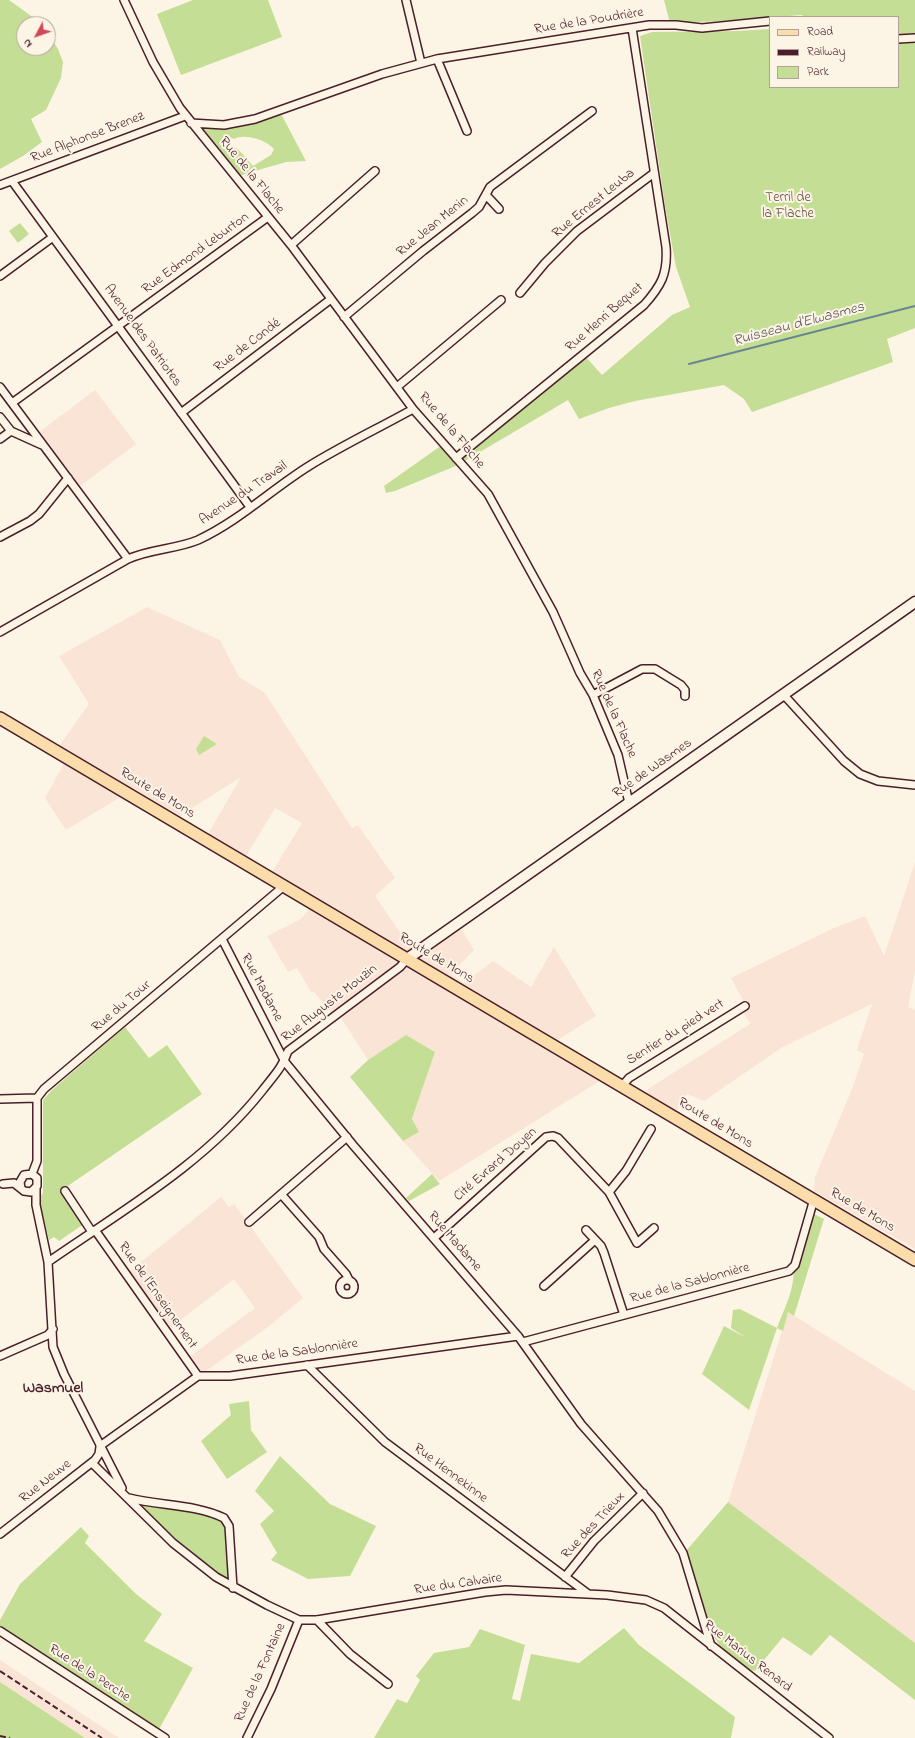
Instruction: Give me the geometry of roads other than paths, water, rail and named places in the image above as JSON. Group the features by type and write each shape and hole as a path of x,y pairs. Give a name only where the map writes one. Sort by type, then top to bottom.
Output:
{"main road":[{"name":"Route de Mons","path":"0,718 814,1199"},
{"name":"Rue de Mons","path":"814,1199 915,1260"}],"street":[{"name":"Rue de la Flache","path":"124,0 153,62 185,116 291,245 413,409 488,494 550,605 580,673 593,695 618,756 629,803"},
{"path":"406,0 421,63"},
{"name":"Rue de la Poudrière","path":"191,123 224,125 255,119 382,74 437,59 663,24 702,28 769,21"},
{"name":"Rue Henri Bequet","path":"456,458 644,305 655,293 661,283 667,259 632,28"},
{"path":"899,39 915,38"},
{"path":"437,59 467,131"},
{"name":"Rue Jean Menin","path":"344,317 423,251 479,207 490,187 592,111"},
{"name":"Rue Alphonse Brenez","path":"0,185 185,116"},
{"path":"291,245 375,171"},
{"name":"Rue Ernest Leuba","path":"520,292 545,263 577,231 654,173"},
{"name":"Avenue des Patriotes","path":"12,181 250,507"},
{"path":"486,195 499,210"},
{"name":"Rue Edmond Leburton","path":"12,404 268,217"},
{"path":"0,276 53,236"},
{"name":"Rue de Condé","path":"182,413 331,299"},
{"path":"397,387 501,300"},
{"path":"0,387 128,559"},
{"name":"Avenue du Travail","path":"0,632 128,559 140,554 196,540 241,515 250,507 310,466 413,409"},
{"path":"0,417 11,431 44,446"},
{"path":"0,439 11,431"},
{"path":"0,537 30,521 39,514 68,478"},
{"name":"Rue de Wasmes","path":"407,959 915,602"},
{"path":"593,695 642,669 655,669 681,685 685,696"},
{"path":"783,694 844,761 860,774 878,781 915,785"},
{"name":"Rue du Tour","path":"37,1098 44,1090 284,886"},
{"name":"Rue Madame","path":"222,939 285,1062 347,1137 523,1342 581,1424 658,1511 683,1553 711,1646"},
{"name":"Rue Auguste Mouzin","path":"48,1262 175,1175 198,1157 248,1109 285,1062 288,1051 400,966 407,959"},
{"name":"Sentier du pied vert","path":"622,1086 629,1078 746,1006"},
{"path":"0,1099 37,1098 37,1161 39,1171 36,1189 36,1205 48,1262 53,1347 100,1446 120,1485 129,1498"},
{"path":"609,1192 626,1170 651,1129"},
{"name":"Cité Evrard Doyen","path":"434,1238 546,1137 549,1136 558,1138 609,1192 637,1243 654,1228"},
{"path":"249,1222 347,1137"},
{"path":"32,1174 37,1161"},
{"path":"1,1185 26,1174 32,1174 38,1180"},
{"path":"21,1188 20,1182 22,1177"},
{"path":"1,1185 14,1183 29,1192 36,1205"},
{"path":"29,1192 36,1189"},
{"name":"Rue de l'Enseignement","path":"66,1190 93,1231 198,1376"},
{"path":"281,1194 319,1237 324,1249 346,1274 349,1280"},
{"name":"Rue de la Sablonnière","path":"523,1342 791,1270 795,1265 814,1199"},
{"path":"586,1230 604,1253 624,1315"},
{"path":"544,1286 595,1240"},
{"path":"0,1356 48,1335 53,1329"},
{"name":"Rue de la Sablonnière","path":"198,1376 230,1376 518,1336"},
{"name":"Rue Hennekinne","path":"307,1365 385,1442 588,1594"},
{"path":"100,1446 198,1376"},
{"name":"Rue Neuve","path":"0,1534 98,1458 100,1446"},
{"path":"92,1463 129,1498 144,1502 189,1507 224,1518 229,1526 233,1588"},
{"name":"Rue des Trieux","path":"565,1577 594,1541 643,1493"},
{"name":"Rue de la Fontaine","path":"129,1498 173,1543 200,1565 233,1588 299,1620 271,1689 247,1738"},
{"name":"Rue du Calvaire","path":"299,1620 317,1620 485,1592 506,1590 588,1594 646,1600"},
{"name":"Rue Marius Renard","path":"646,1600 664,1608 829,1738"},
{"path":"317,1620 350,1654 388,1684"},
{"name":"Rue de la Perche","path":"0,1631 165,1738"}],"waterway":[{"name":"Ruisseau d'Elwasmes","path":"689,364 915,306"}],"railway":[{"path":"0,1671 102,1738"},
{"path":"0,1736 10,1738"}],"district":[{"name":"Wasmuel","path":"53,1389"}],"park label":[{"name":"Terril de la Flache","path":"788,208"}]}
